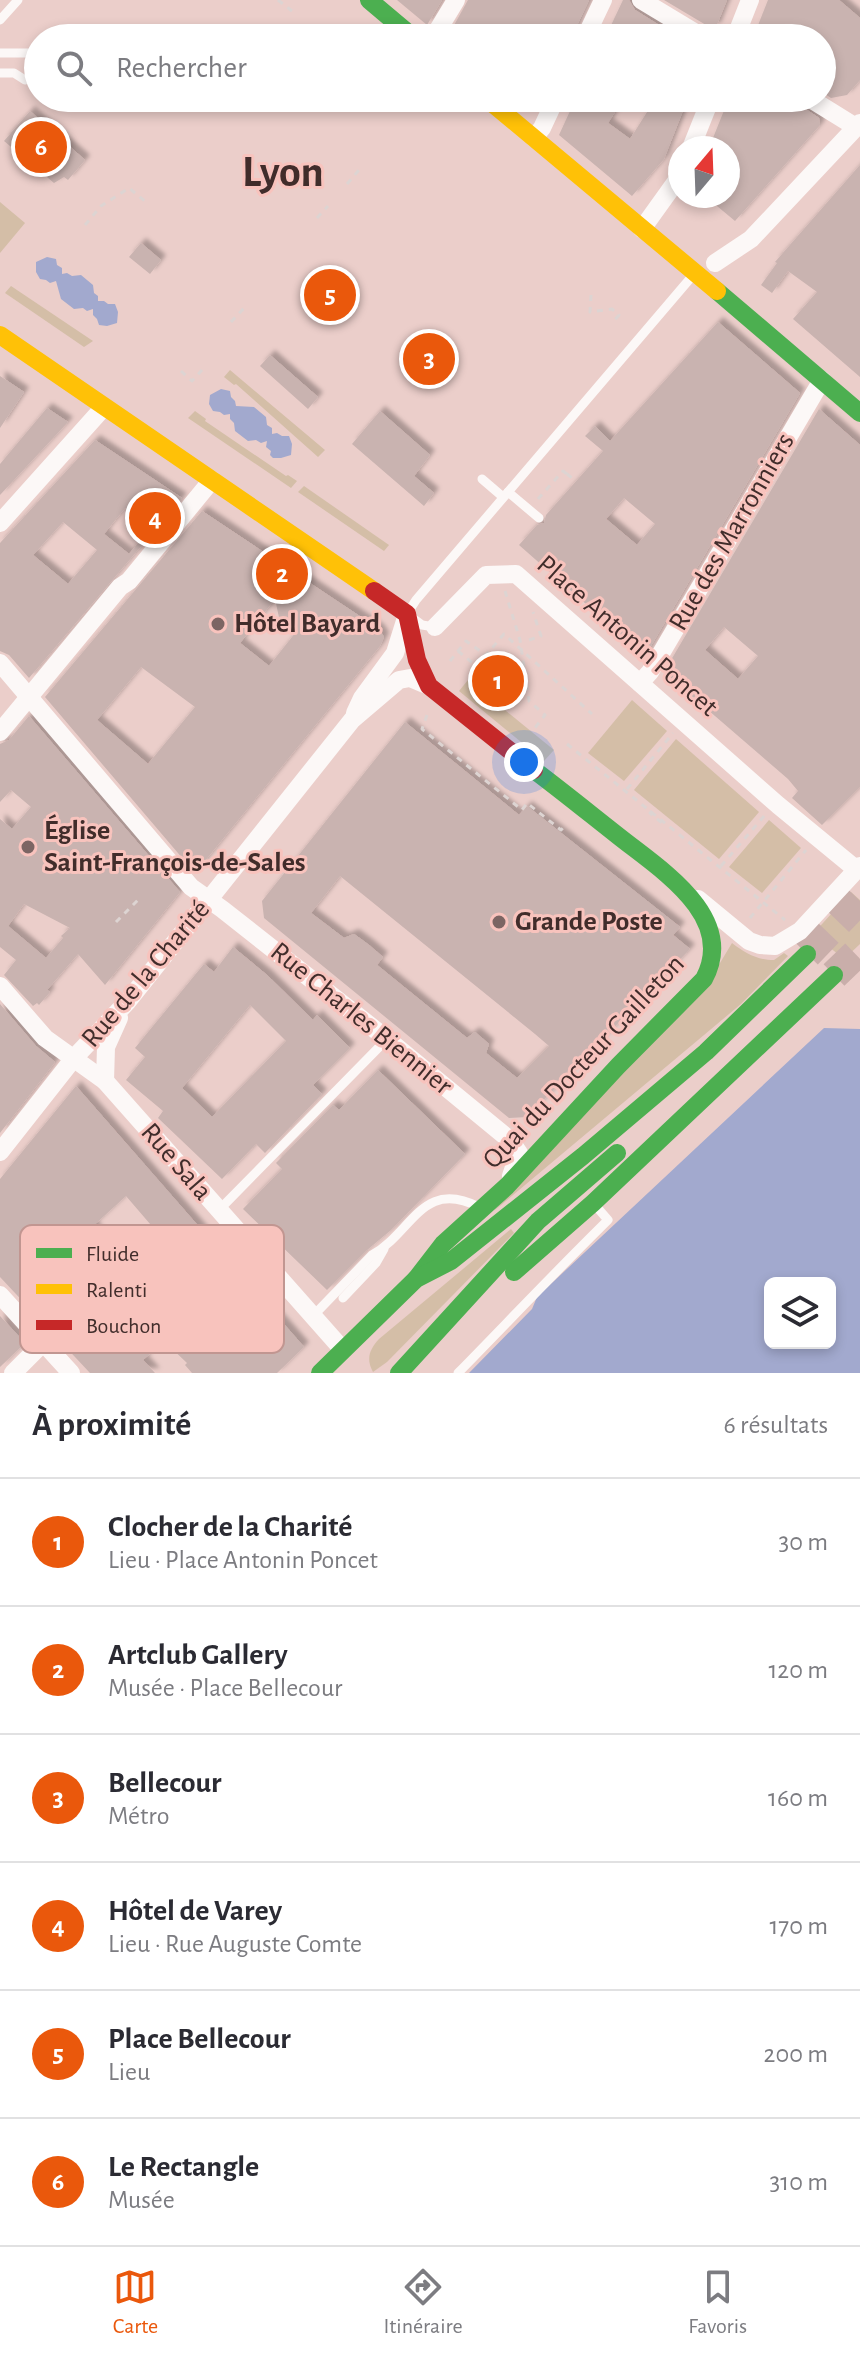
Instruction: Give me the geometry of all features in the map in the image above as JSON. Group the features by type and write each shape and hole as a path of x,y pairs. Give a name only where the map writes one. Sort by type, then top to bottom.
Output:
{"main road":[{"path":"369,0 397,24"},
{"path":"503,112 860,413"},
{"path":"0,335 407,614 411,645 419,670 429,686 686,890"},
{"name":"Quai du Docteur Gailleton","path":"320,1373 416,1279 443,1244 507,1186 710,972 713,940 707,923 686,890"},
{"path":"401,1373 538,1221 720,1065 821,965"},
{"path":"401,1373 593,1203 821,965"},
{"name":"Quai du Docteur Gailleton","path":"416,1279 451,1261 583,1156 706,1052 821,965"},
{"path":"340,1373 343,1350"}],"street":[{"path":"441,24 456,0"},
{"path":"592,24 603,0"},
{"path":"641,0 681,24"},
{"path":"741,24 750,0"},
{"path":"534,138 549,112"},
{"path":"696,136 705,112"},
{"path":"715,263 751,239 858,125 834,112"},
{"path":"642,229 668,193"},
{"name":"Rue des Marronniers","path":"640,683 650,672 822,380"},
{"path":"0,523 104,407"},
{"path":"0,732 212,480"},
{"name":"Place Antonin Poncet","path":"435,627 486,575 516,574 778,805 858,868"},
{"name":"Rue de la Charité","path":"352,720 362,698 395,653 407,614"},
{"name":"Rue Charles Biennier","path":"0,663 191,887 387,1039 510,1140"},
{"name":"Rue de la Charité","path":"0,1152 74,1058 128,1001 352,720 399,680 410,678 429,686"},
{"path":"686,890 749,941 775,946 800,931 858,868"},
{"name":"Rue Sala","path":"0,986 45,1038 105,1081 232,1225"},
{"path":"105,1081 106,1047 128,1001"},
{"path":"510,1140 527,1146 557,1116 578,1111"},
{"path":"507,1186 519,1153 510,1140"},
{"name":"Rue Sala","path":"284,1285 343,1350"},
{"path":"0,1295 20,1317"},
{"path":"13,1373 33,1353"},
{"path":"52,1353 71,1373"}],"lane":[{"path":"0,20 18,0"},
{"path":"0,53 24,53"},
{"path":"0,73 14,73 24,79"},
{"path":"407,614 427,586 695,273 715,263"},
{"path":"482,479 539,518"},
{"name":"Place Antonin Poncet","path":"407,614 422,625 435,627"},
{"path":"219,1210 387,1039"},
{"path":"343,1298 376,1263 384,1249 429,1203 447,1197 465,1200 482,1209"},
{"path":"458,1373 608,1220 593,1203"},
{"path":"312,1317 372,1255 384,1249"}],"path":[{"path":"278,0 292,11"},
{"path":"347,184 359,170"},
{"path":"85,225 101,206 129,188 146,202"},
{"path":"317,218 328,206"},
{"path":"591,295 590,312 612,309 619,315 612,323"},
{"path":"231,322 246,306"},
{"path":"181,371 192,381 202,370"},
{"path":"545,491 563,471 567,474 565,476 567,474 572,478"},
{"path":"505,591 520,643 529,701 545,715 534,729"},
{"path":"511,642 512,645 541,636 532,609"},
{"path":"450,661 466,641 486,655 504,634 592,714"},
{"path":"458,651 480,669 522,657"},
{"path":"427,715 422,729 522,810 527,803 561,830 565,826"},
{"path":"626,790 675,731"},
{"path":"567,744 792,925"},
{"path":"652,811 650,813 662,823"},
{"path":"721,866 768,812"},
{"path":"744,925 809,847"},
{"path":"116,922 140,898"}],"shaded area":[{"path":"0,202 25,223 0,253"},
{"path":"11,286 93,341 84,347 5,293"},
{"path":"230,370 325,450 318,457 236,384 224,377"},
{"path":"195,411 205,421 297,481 291,488 188,418"},
{"path":"304,486 389,545 384,551 298,492"},
{"path":"468,680 554,750 544,761 459,691"},
{"path":"632,700 667,731 624,781 588,753"},
{"path":"676,739 759,812 719,859 634,790"},
{"path":"769,820 801,848 762,893 729,867"},
{"path":"851,892 860,900 860,944 844,959 813,934"},
{"path":"732,943 762,959 774,960 784,953 788,956 741,1004 494,1211 720,963"},
{"path":"511,1229 514,1233 387,1362 373,1372 370,1355 379,1339"}],"water":[{"path":"47,257 56,259 62,274 81,275 93,285 98,301 115,304 117,323 99,325 93,309 74,309 61,299 56,281 50,283 40,279 36,272 36,262"},
{"path":"221,389 230,391 236,406 254,407 266,417 272,434 289,436 291,455 273,458 266,447 267,441 248,441 235,431 230,414 213,411 209,404 210,395"},
{"path":"824,1028 860,1029 860,1373 469,1373 532,1309 537,1297"}],"building":[{"path":"397,0 442,0 426,24"},
{"path":"468,0 589,0 578,24 455,24"},
{"path":"623,0 629,0 635,10 658,24 612,24"},
{"path":"664,0 727,0 717,24 704,24"},
{"path":"768,0 839,0 860,18 860,80 847,95 836,97 836,24 759,24"},
{"path":"31,112 85,160 68,180 64,177 54,183 4,141"},
{"path":"570,112 615,112 608,123 630,139 647,112 682,112 673,136 668,136 664,159 632,196 559,135"},
{"path":"723,112 810,112 819,118 820,125 735,221 719,208 740,208 740,136 714,136"},
{"path":"860,165 860,377 793,319 817,292 788,271 772,293 761,285 775,262"},
{"path":"141,243 161,260 150,274 129,257"},
{"path":"718,322 800,393 645,656 519,545 537,525 544,523 546,515 603,451 585,436 595,426 610,441","holes":["624,498 655,524 637,545 606,519"]},
{"path":"270,355 318,397 308,409 260,366"},
{"path":"0,376 24,392 0,428"},
{"path":"47,408 68,422 0,495 0,464"},
{"path":"819,409 860,445 860,787 822,825 792,798 798,791 788,779 664,672","holes":["724,627 758,656 738,679 705,650"]},
{"path":"380,411 430,455 414,476 434,493 424,506 352,444"},
{"path":"95,440 182,498 29,678 9,655 0,651 0,543","holes":["125,508 151,528 129,554 104,534","63,522 97,550 68,584 33,555"]},
{"path":"202,511 379,629 384,637 380,646 195,873 45,697","holes":["275,599 280,622 296,632 269,666 240,643","141,667 195,707 148,764 97,720"]},
{"path":"497,668 512,680 500,695 485,683"},
{"path":"29,716 180,892 105,985 78,954 47,990 50,992 39,1005 33,1006 4,975 16,960 0,947 0,819 12,829 31,807 11,790 0,802 0,744 9,740","holes":["24,904 70,928 46,958 8,926"]},
{"name":"Grande Poste","path":"405,722 519,815 527,806 680,927 673,935 690,949 527,1117 509,1118 264,918 262,901","holes":["340,876 549,1046 517,1078 486,1053 489,1044 475,1032 467,1038 377,965 383,957 369,945 354,934 344,938 311,913"]},
{"path":"233,947 313,1020 317,1015 350,1048 313,1085 322,1094 265,1153 256,1144 222,1179 158,1118 163,1111 126,1080 145,1057 135,1048 204,964 214,972","holes":["250,1005 286,1041 212,1117 182,1088"]},
{"path":"0,1004 36,1046 55,1062 0,1133"},
{"path":"378,1070 465,1154 327,1290 284,1249 284,1225 260,1225 243,1209 282,1169 276,1163 333,1105 339,1110"},
{"path":"76,1086 197,1225 151,1225 126,1196 94,1225 20,1225 20,1298 0,1277 0,1179"},
{"path":"0,1316 20,1338 20,1348 0,1367"},
{"path":"284,1324 304,1347 277,1373 192,1373 185,1365 187,1363 177,1353 284,1353"},
{"path":"71,1353 151,1353 143,1360 155,1373 90,1373"}],"tunnel":[{"path":"807,954 860,899"},
{"path":"834,975 860,950"}],"traffic: fast":[{"path":"369,0 397,24"},
{"path":"717,291 860,413"},
{"path":"416,1279 443,1244 507,1186 704,979 712,956 711,935 702,914 672,878 534,770"},
{"path":"320,1373 416,1279 451,1261 583,1156 706,1052 807,954"},
{"path":"514,1272 593,1203 834,975"},
{"path":"399,1373 538,1221 617,1153"}],"traffic: slow":[{"path":"503,112 717,291"},
{"path":"0,335 374,591"}],"traffic: jam":[{"path":"374,591 407,614 417,660 429,686 534,770"}],"place":[{"name":"Le Rectangle","path":"41,147"},
{"name":"Place Bellecour","path":"330,295"},
{"name":"Bellecour","path":"429,359"},
{"name":"Hôtel de Varey","path":"155,518"},
{"name":"Artclub Gallery","path":"282,574"},
{"name":"Hôtel Bayard","path":"218,624"},
{"name":"Clocher de la Charité","path":"498,681"},
{"name":"Église Saint-François-de-Sales","path":"28,847"},
{"name":"Grande Poste","path":"499,922"}],"district":[{"name":"Lyon","path":"283,173"}]}
